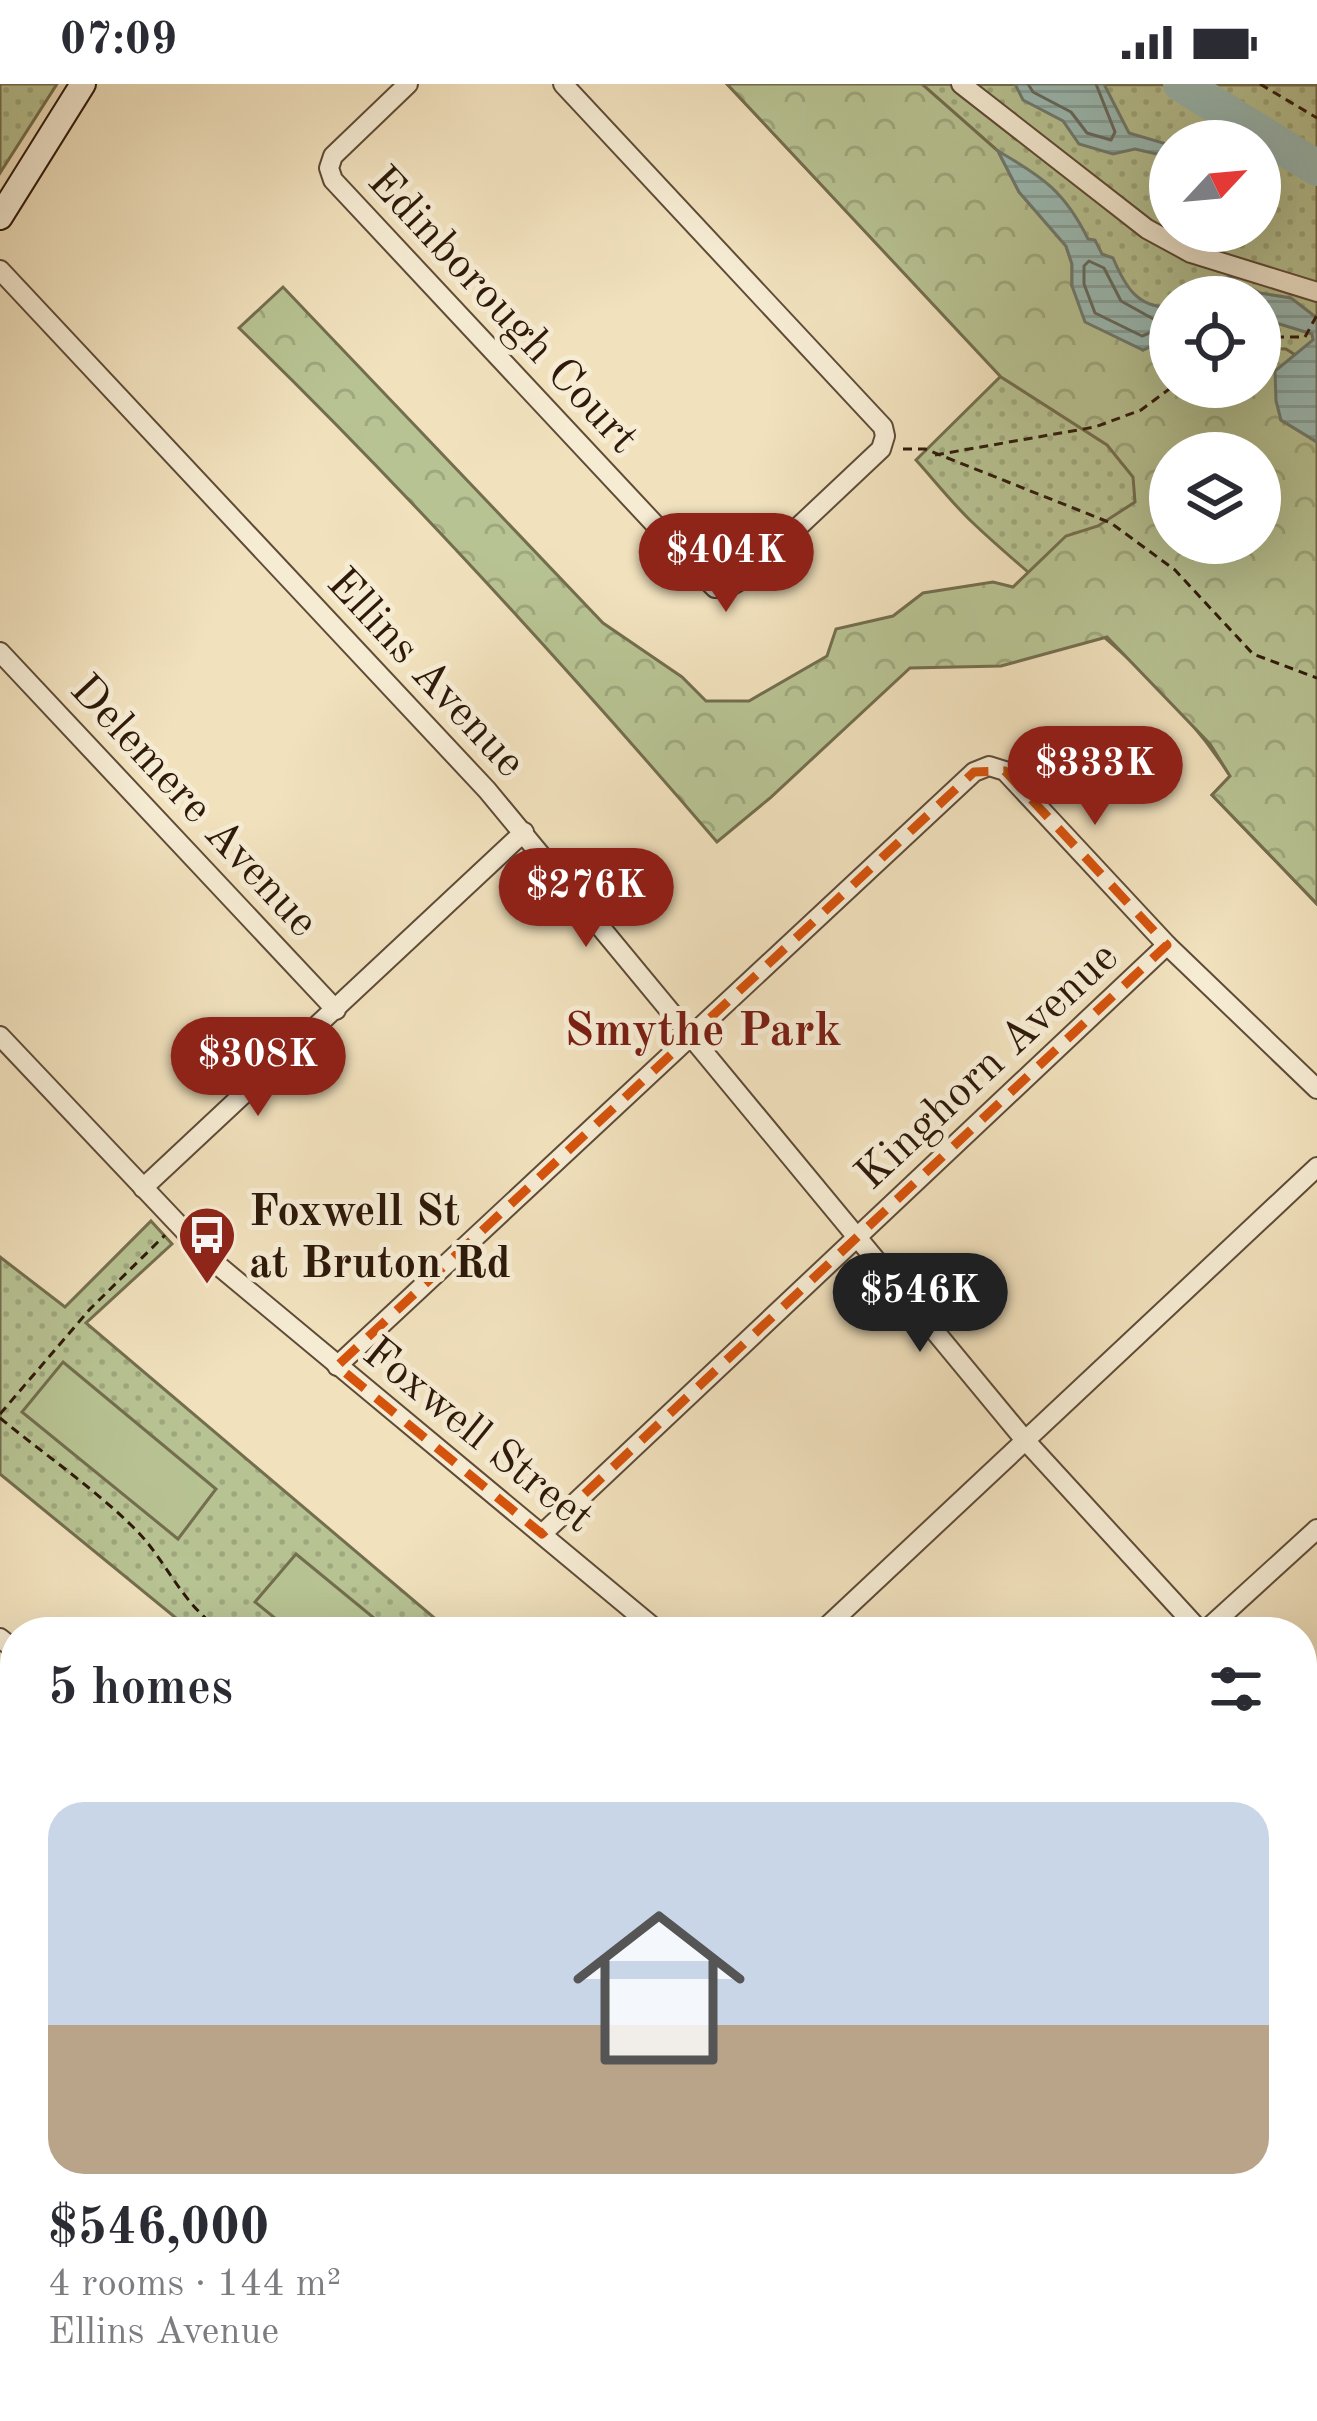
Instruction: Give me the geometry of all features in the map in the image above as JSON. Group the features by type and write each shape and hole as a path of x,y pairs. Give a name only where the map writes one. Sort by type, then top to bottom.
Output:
{"main road":[{"path":"0,217 83,84"}],"street":[{"name":"Edinborough Court","path":"408,84 333,156 329,167 333,180 706,579 715,588 727,588 881,449 883,427 563,84"},
{"path":"961,84 1147,229 1191,253 1317,292"},
{"name":"Ellins Avenue","path":"0,271 524,832 1024,1438 1189,1617"},
{"name":"Delemere Avenue","path":"0,652 336,1010"},
{"path":"338,1366 974,772 989,766 1005,771 1167,945 1317,1088"},
{"path":"143,1188 524,832"},
{"name":"Kinghorn Avenue","path":"542,1534 1167,945"},
{"name":"Foxwell Street","path":"0,1036 214,1262 641,1617"},
{"path":"837,1617 1317,1167"},
{"path":"1220,1617 1317,1529"}],"path":[{"path":"1260,84 1317,118"},
{"path":"1281,337 1304,337 1317,315"},
{"path":"934,455 1095,427 1149,404"},
{"path":"901,449 925,449 1111,523 1175,570 1253,654 1317,678"},
{"path":"167,1233 90,1309 0,1416 132,1526 191,1605 206,1617"}],"highlighted area":[{"path":"1005,771 1167,945 542,1534 337,1366 974,772"}],"green space":[{"path":"0,84 57,84 0,173"},
{"path":"727,84 1317,85 1317,904 1212,795 1230,776 1174,705 1143,672 972,522 916,460 1001,376"},
{"path":"727,84 922,84 998,151 1019,192 1066,246 1072,286 1143,350 1149,347 1149,408 1280,408 1281,420 1317,442 1317,904 1212,795 1230,776 1210,744 1107,637 1001,666 910,668 717,842 484,580 239,328 283,287 603,623 682,677 706,701 749,701 827,656 836,629 893,616 923,593 993,582 1013,587 1066,536 1098,526 1135,502 1133,477 1107,445 1001,377"},
{"path":"1281,349 1297,356 1281,367"},
{"path":"151,1221 172,1244 86,1323 433,1617 175,1617 0,1474 0,1257 65,1307"},
{"path":"63,1362 216,1489 178,1539 22,1412"},
{"path":"296,1554 373,1617 274,1617 255,1602"}],"water":[{"path":"1015,84 1104,84 1129,133 1149,139 1149,152 1135,149 1113,154 1079,144 1063,121 1023,100"},
{"path":"998,151 1061,197 1088,239 1113,258 1122,278 1149,304 1149,347 1143,350 1085,322 1072,286 1066,246 1019,192"},
{"path":"1281,296 1291,298 1317,318 1317,442 1281,420 1278,408 1281,366 1313,340 1312,334 1281,324"}],"waterway":[{"path":"1181,84 1317,168"}],"place":[{"name":"Foxwell St at Bruton Rd","path":"207,1286"}],"district":[{"name":"Smythe Park","path":"703,1028"}]}
